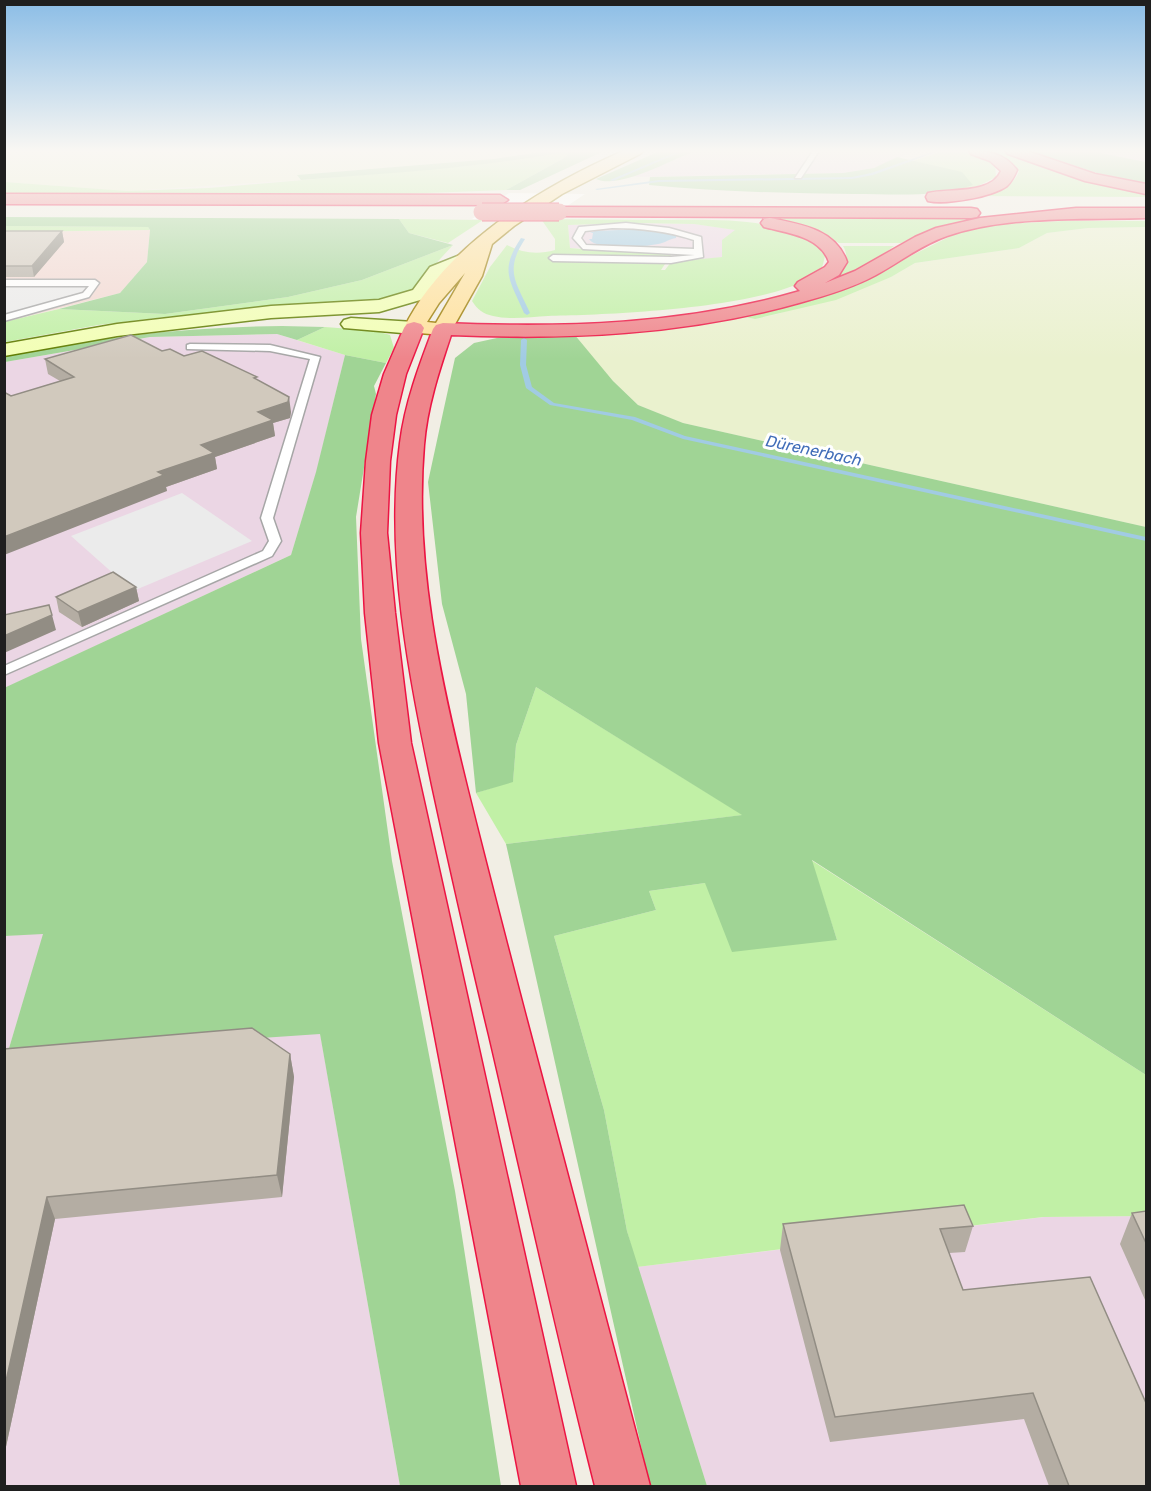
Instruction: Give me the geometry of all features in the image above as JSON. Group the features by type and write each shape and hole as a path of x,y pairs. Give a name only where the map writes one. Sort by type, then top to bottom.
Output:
{"highway":[{"path":"431,322 588,320 669,314 775,295 818,280 832,272 838,262 829,245 784,226 749,221"},
{"path":"431,322 490,332 630,326 757,308 838,284 862,274 941,232 1006,221"},
{"path":"431,322 428,362 414,417 410,468 411,577 437,734 475,896 622,1486"},
{"path":"431,322 395,374 384,415 378,461 374,533 388,684 395,743 549,1486"},
{"path":"428,362 464,340 490,332"}],"main road":[{"path":"431,322 465,259 482,242 511,221"},
{"path":"202,320 431,322 473,276 482,242"},
{"path":"4,350 107,331 271,312 379,306 420,294 437,271 465,259"},
{"path":"228,317 319,314 431,322"}],"lane":[{"path":"554,258 671,260 699,257 699,252 698,239 674,230 646,225 610,225 582,229 577,238 583,247 699,252"},
{"path":"4,284 95,284 86,295 4,318"},
{"path":"4,671 268,553 275,541 267,518 315,357 270,348 190,347"}],"shaded area":[{"path":"694,224 736,230 723,246 722,257 703,260 671,262 673,253 570,248 568,225"},
{"path":"150,230 147,262 120,293 5,322 4,232"},
{"path":"4,283 95,283 86,295 5,318"},
{"path":"277,334 345,355 317,470 291,555 5,688 5,362 150,337"},
{"path":"182,493 252,541 133,591 71,536"},
{"path":"44,933 7,1055 320,1033 400,1486 5,1486 5,936"},
{"path":"1146,1216 1146,1486 707,1486 637,1267 1044,1217"}],"green space":[{"path":"5,221 400,221 409,233 453,245 362,280 288,297 165,314 59,309 120,293 147,262 150,230 148,227 5,226"},
{"path":"400,221 482,221 448,243 409,233"},
{"path":"542,221 727,221 770,226 793,232 811,242 825,256 821,269 801,282 771,293 692,307 609,314 513,318 489,315 472,301 490,267 507,245 536,253 555,250 555,239","holes":["694,224 735,230 722,240 722,257 671,262 665,270 661,270 673,252 570,248 568,225"]},
{"path":"785,221 971,221 941,227 901,243 839,243 800,224"},
{"path":"1146,221 1146,227 1088,228 1047,233 1019,248 915,263 891,277 836,300 755,319 741,316 797,305 844,289 959,232 1004,224"},
{"path":"4,226 148,227 150,230 5,232"},
{"path":"1146,227 1146,527 683,423 638,405 613,381 574,335 741,316 755,319 778,314 891,277 915,263 1019,248 1047,233 1088,228"},
{"path":"453,245 407,295 381,303 280,307 165,317 98,325 5,342 4,322 59,309 165,314 288,297 362,280"},
{"path":"843,246 894,246 857,270 817,287 835,276 844,266 846,253"},
{"path":"325,327 376,331 390,335 394,348 386,363 345,355 297,340"},
{"path":"325,327 297,340 277,334 150,337 5,362 5,356 108,338 212,328"},
{"path":"574,334 613,381 638,405 683,423 1146,527 1146,1075 812,860 837,940 732,952 705,883 649,891 656,910 554,936 604,1110 627,1231 707,1486 650,1486 506,844 742,815 536,687 516,745 513,782 476,793 466,694 442,604 428,482 455,358 474,343 506,336"},
{"path":"345,355 386,363 374,386 376,394 356,517 361,639 392,861 455,1191 501,1486 400,1486 320,1034 7,1055 43,934 5,936 4,688 291,555 316,472"},
{"path":"536,687 743,815 506,844 476,793 513,781 516,745"},
{"path":"811,860 1146,1075 1146,1216 1043,1217 637,1267 627,1231 604,1110 554,936 656,910 649,891 705,883 837,940"}],"water":[{"path":"643,229 676,235 676,238 658,244 621,247 601,245 589,239 592,239 593,233 590,233 595,231"}],"building":[{"path":"4,231 62,231 32,266 4,266"},
{"path":"131,335 162,351 170,349 184,356 202,351 257,377 254,378 289,397 288,402 258,412 273,420 201,445 214,453 158,472 164,475 4,537 4,392 11,396 74,377 45,359"},
{"path":"113,572 136,587 78,612 56,597"},
{"path":"49,605 52,615 4,636 4,615"},
{"path":"252,1028 290,1054 277,1175 47,1197 4,1390 4,1049"},
{"path":"964,1205 973,1226 940,1229 963,1290 1090,1277 1146,1403 1146,1486 1069,1486 1033,1393 835,1417 783,1224"},
{"path":"1146,1211 1146,1243 1132,1213"}],"waterway":[{"name":"Dürenerbach","path":"523,239 516,250 510,268 514,284 527,313"},
{"name":"Dürenerbach","path":"524,340 523,365 529,388 552,404 633,418 683,437 1146,539"}]}
